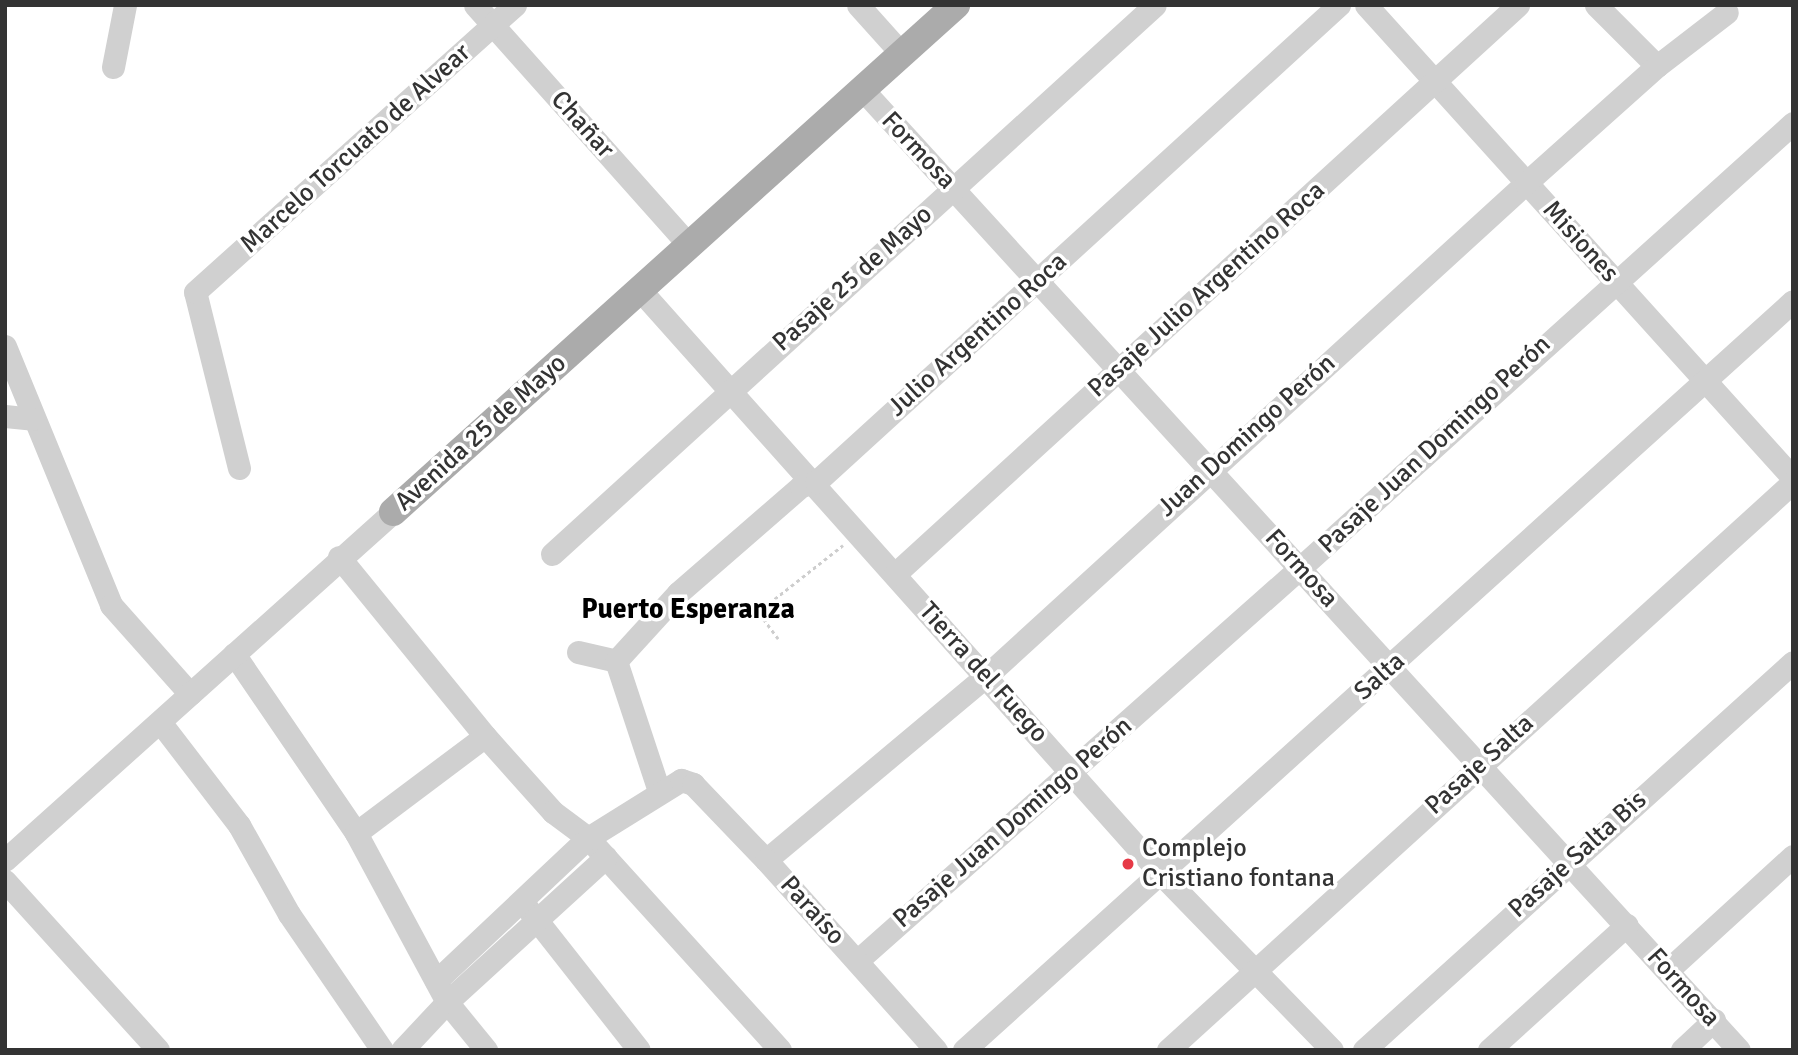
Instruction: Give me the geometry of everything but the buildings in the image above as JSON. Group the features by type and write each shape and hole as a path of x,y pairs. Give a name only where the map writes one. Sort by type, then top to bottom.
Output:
{"main road":[{"name":"Avenida 25 de Mayo","path":"393,512 956,5"}],"street":[{"path":"113,67 125,5"},
{"name":"Chañar","path":"475,5 689,245"},
{"name":"Marcelo Torcuato de Alvear","path":"239,468 195,292 515,5"},
{"path":"858,5 902,54"},
{"name":"Pasaje 25 de Mayo","path":"552,554 730,389 1155,5"},
{"name":"Julio Argentino Roca","path":"616,661 678,593 801,486 816,482 1339,5"},
{"name":"Misiones","path":"1366,5 1793,480"},
{"name":"Pasaje Julio Argentino Roca","path":"895,574 1518,5"},
{"path":"1596,5 1657,66"},
{"name":"Juan Domingo Perón","path":"766,860 985,677 1526,183 1657,66 1727,12"},
{"name":"Formosa","path":"862,89 1740,1050"},
{"name":"Pasaje Juan Domingo Perón","path":"857,961 1300,568 1793,123"},
{"name":"Tierra del Fuego","path":"640,290 816,482 1161,874 1332,1050"},
{"name":"Salta","path":"964,1050 1793,301"},
{"path":"5,346 111,605 190,694"},
{"path":"5,416 33,419"},
{"name":"Pasaje Salta","path":"1168,1050 1793,480"},
{"name":"Avenida 25 de Mayo","path":"5,860 339,557 393,512"},
{"path":"339,557 485,736 553,812 588,838 606,857 780,1050"},
{"path":"436,981 588,838 659,791 616,661 578,652"},
{"path":"233,654 356,833 447,1002 486,1050"},
{"name":"Pasaje Salta Bis","path":"1364,1050 1793,662"},
{"path":"160,722 239,825 289,914 382,1050"},
{"path":"356,833 485,736"},
{"name":"Paraíso","path":"659,791 681,780 694,783 936,1050"},
{"path":"1668,970 1793,856"},
{"path":"402,1050 447,1002 606,857"},
{"path":"5,881 158,1050"},
{"path":"522,901 639,1050"},
{"path":"1489,1050 1627,925"},
{"path":"1682,1050 1714,1020"}],"path":[{"path":"778,639 758,612 859,532"}],"place":[{"name":"Complejo Cristiano fontana","path":"1128,864"}],"district":[{"name":"Puerto Esperanza","path":"688,609"}]}
